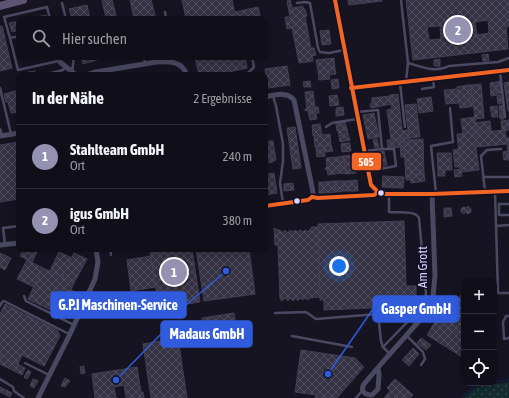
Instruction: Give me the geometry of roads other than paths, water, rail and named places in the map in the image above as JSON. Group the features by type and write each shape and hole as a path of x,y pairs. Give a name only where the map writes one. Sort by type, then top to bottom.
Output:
{"main road":[{"path":"0,6 23,0"}],"street":[{"path":"334,0 371,185 378,192 389,194 509,191"},
{"path":"59,60 71,72"},
{"path":"96,72 145,63 166,61 176,63 186,72"},
{"path":"351,88 509,70"},
{"path":"268,97 286,94 291,96 294,100 313,192 312,197 308,200 268,206"},
{"path":"1,136 16,133"},
{"name":"Am Grott","path":"363,390 362,388 364,384 429,309 433,296 435,276 434,194"},
{"path":"3,245 16,243"},
{"path":"38,398 70,334 97,273 98,262 96,252"},
{"path":"363,390 370,396 378,389 378,368"}],"lane":[{"path":"401,0 408,63 406,82"},
{"path":"297,4 305,2 310,3 320,52 329,53 344,50"},
{"path":"62,4 65,16"},
{"path":"49,16 47,8 4,17 18,70 59,60"},
{"path":"164,12 165,16"},
{"path":"10,38 16,37"},
{"path":"408,63 433,70 444,69 449,66 498,62 509,58"},
{"path":"74,60 74,72"},
{"path":"250,72 254,67 253,60"},
{"path":"55,72 63,70 65,67"},
{"path":"500,71 506,117"},
{"path":"422,89 434,88 432,79"},
{"path":"400,83 405,127"},
{"path":"0,88 12,134"},
{"path":"273,96 283,144 283,161 280,183 283,203"},
{"path":"434,194 430,146 453,142 450,108"},
{"path":"356,112 378,110 382,149"},
{"path":"326,127 332,123 358,119"},
{"path":"0,129 1,136"},
{"path":"365,151 394,149 396,166 368,171"},
{"path":"485,192 482,156 487,150 501,149"},
{"path":"484,177 509,177"},
{"path":"494,191 498,293 509,293"},
{"path":"312,197 374,195 378,192"},
{"path":"383,347 419,310 426,294 419,218 414,214 389,212 389,194"},
{"path":"509,204 499,204 499,215 509,215"},
{"path":"496,226 509,225"},
{"path":"3,245 3,228 16,226"},
{"path":"24,296 26,301 74,325"},
{"path":"0,306 4,301 70,334"},
{"path":"275,312 306,312 316,319 378,314 381,341 383,347 390,354"},
{"path":"509,316 506,316 503,322 504,338 509,338"},
{"path":"292,336 352,347"},
{"path":"407,336 424,352 425,359 421,365"},
{"path":"25,363 49,376"},
{"path":"0,379 13,386 14,391 24,398"},
{"path":"356,398 363,390"}],"waterway":[{"path":"497,382 509,380"},
{"path":"462,398 474,386"}],"place":[{"name":"igus GmbH","path":"458,30"},
{"name":"G.P.I Maschinen-Service","path":"226,271"},
{"name":"Stahlteam GmbH","path":"174,272"},
{"name":"Gasper GmbH","path":"328,374"},
{"name":"Madaus GmbH","path":"116,380"}]}
